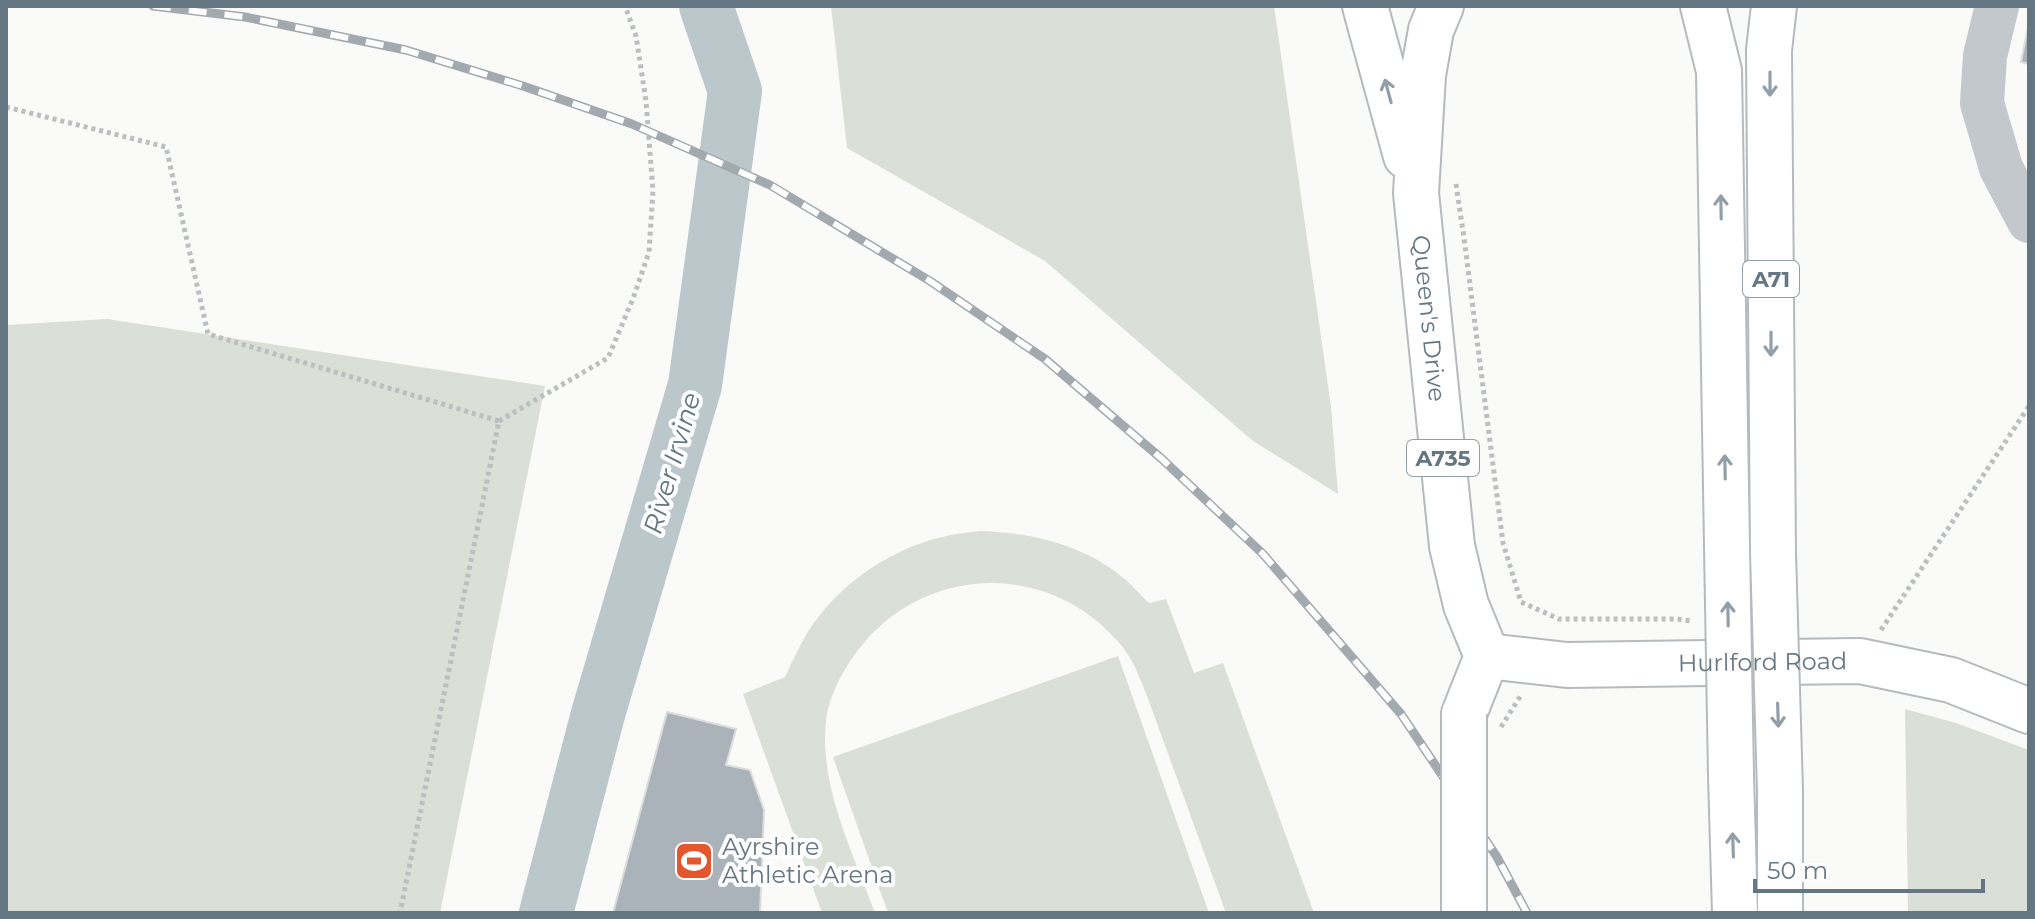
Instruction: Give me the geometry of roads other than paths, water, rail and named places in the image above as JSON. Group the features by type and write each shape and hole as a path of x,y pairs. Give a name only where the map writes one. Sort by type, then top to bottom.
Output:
{"main road":[{"name":"Queen's Drive","path":"1365,6 1436,186"},
{"name":"Queen's Drive","path":"1441,6 1431,30 1423,75 1436,186 1452,546 1466,605 1487,656"},
{"name":"A71","path":"1703,6 1719,71 1735,913"},
{"name":"A71","path":"1774,6 1769,50 1773,553 1780,913"},
{"name":"Hurlford Road","path":"1487,656 1567,665 1860,661 1951,680 2029,711"},
{"path":"1464,913 1464,714 1487,656"}],"street":[{"path":"1997,6 1985,56 1982,103 2001,168 2029,221"}],"waterway":[{"name":"River Irvine","path":"546,913 598,714 695,385 735,91 706,6"}],"railway":[{"path":"153,6 245,17 406,50 632,124 770,185 930,281 1045,359 1162,459 1263,554 1401,714 1497,857 1527,913"}],"place":[{"name":"Ayrshire Athletic Arena","path":"694,861"}]}
